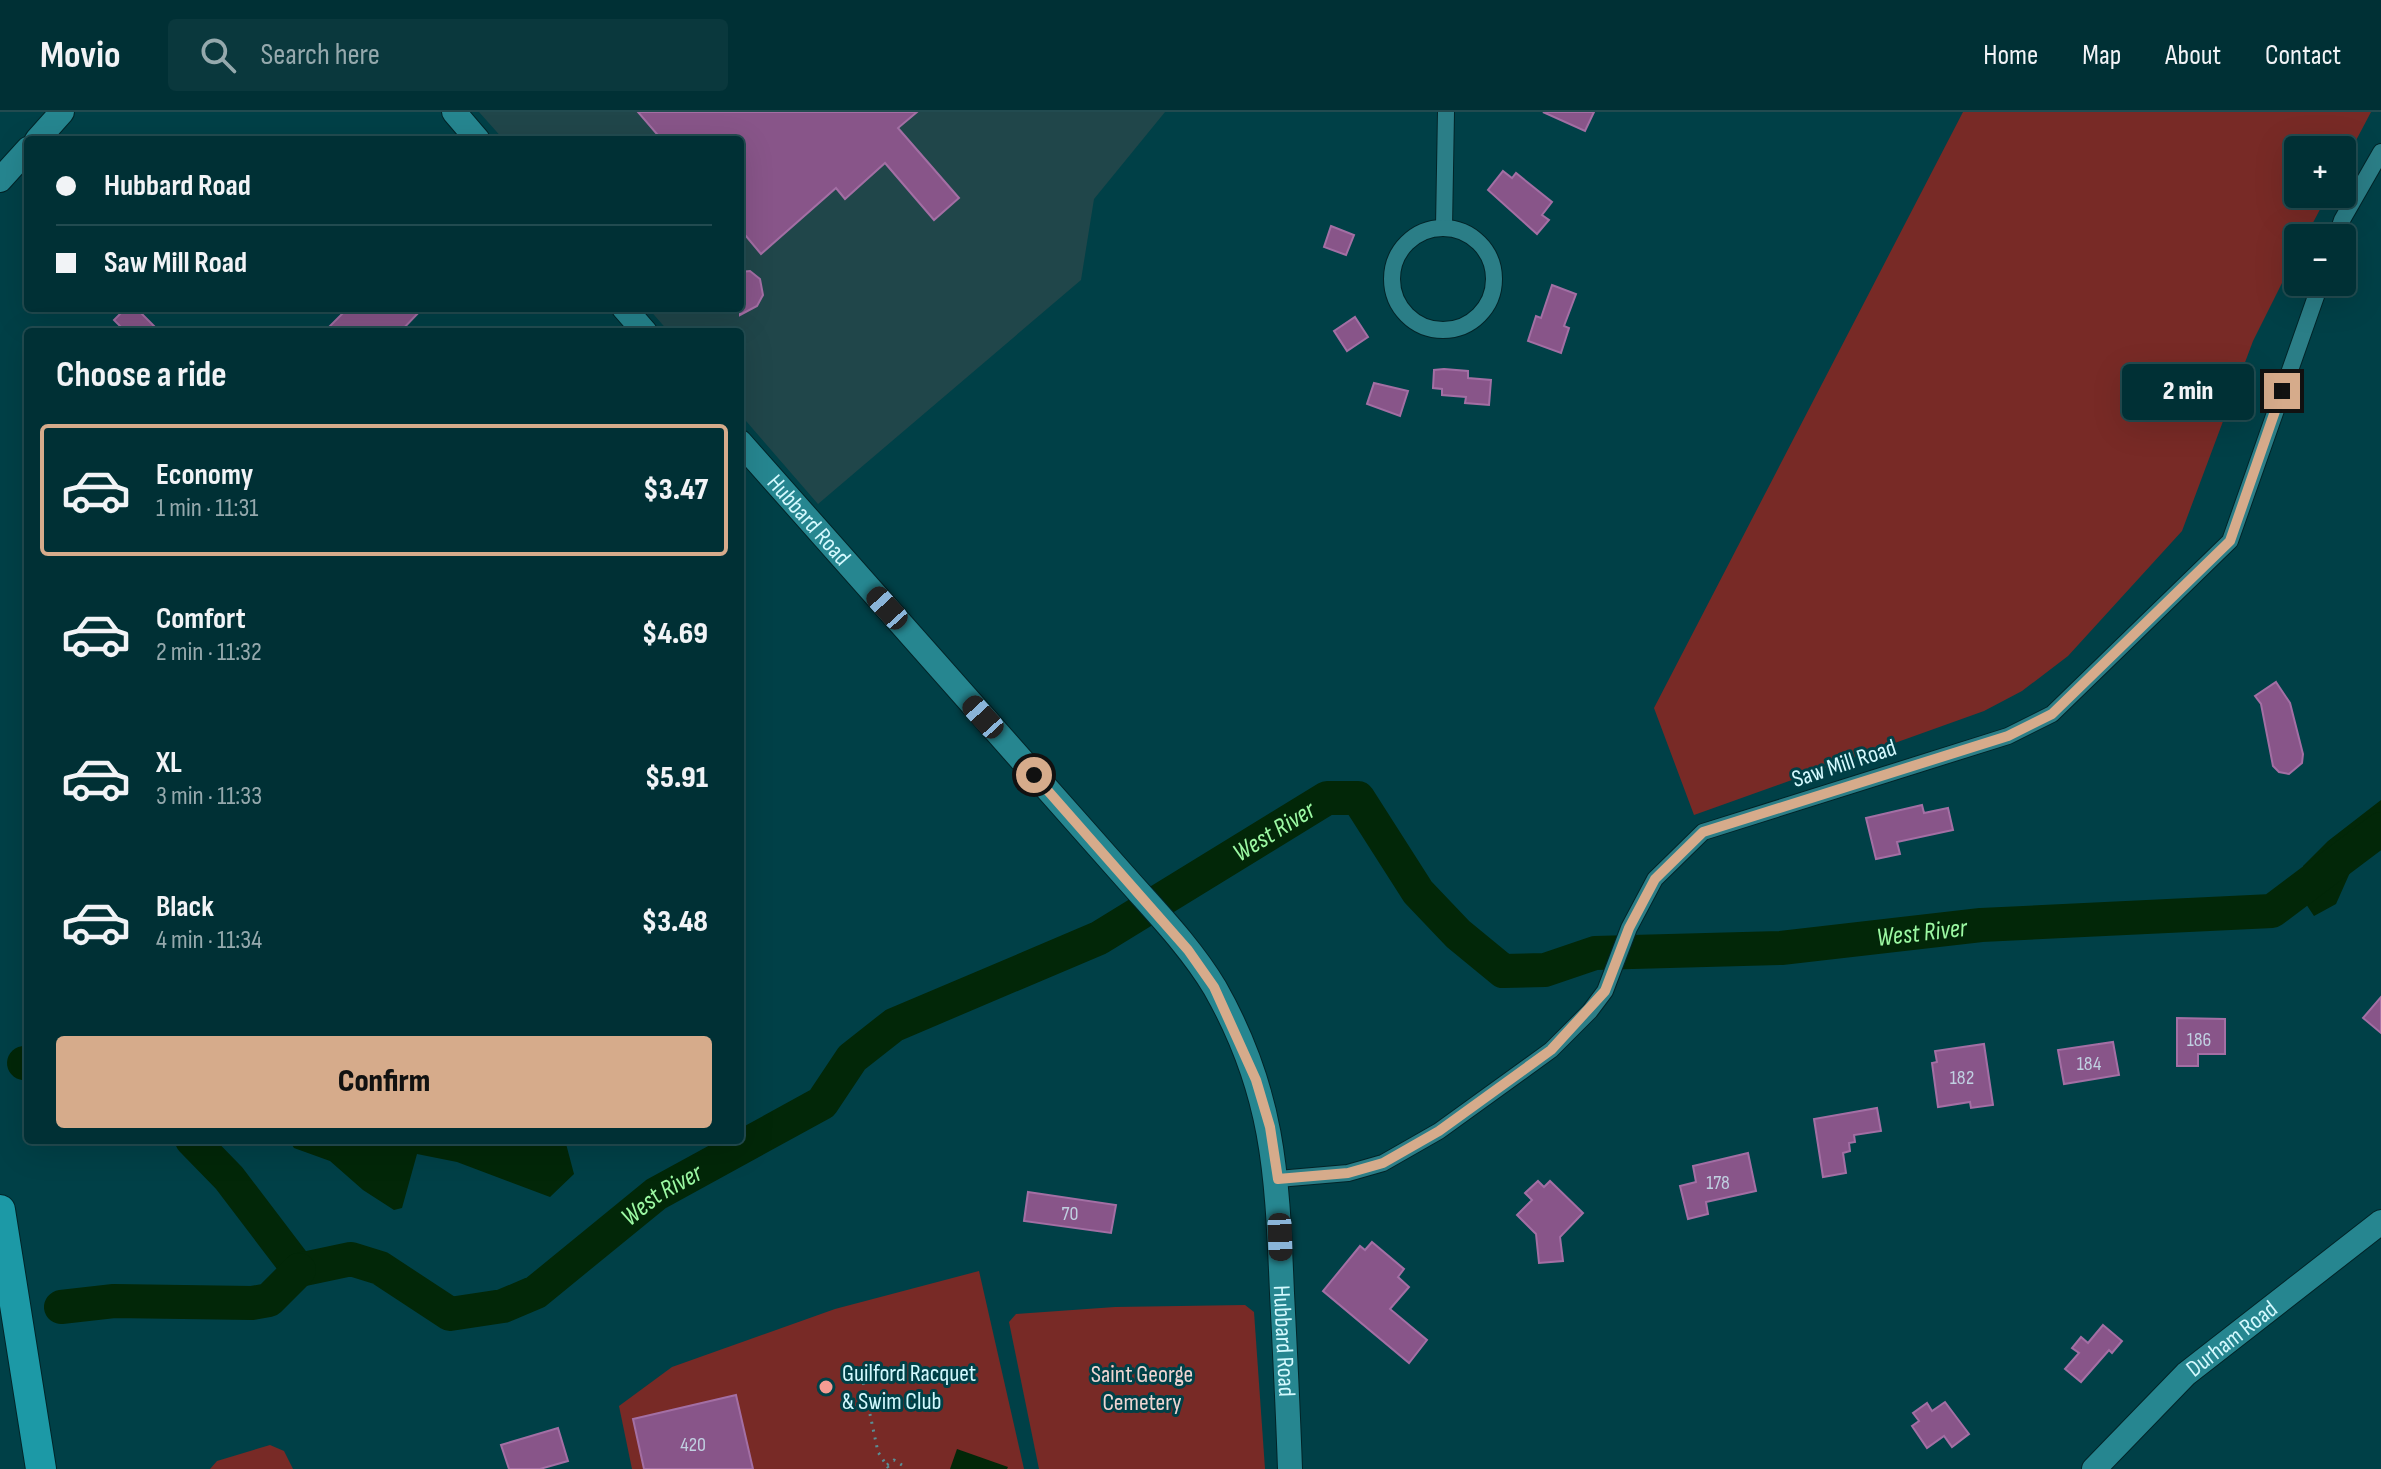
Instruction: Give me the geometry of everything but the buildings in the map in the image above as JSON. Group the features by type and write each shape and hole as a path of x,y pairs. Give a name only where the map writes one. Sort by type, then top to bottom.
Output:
{"highway":[{"path":"1,1218 41,1469"},
{"path":"1,1218 59,1469"}],"street":[{"path":"41,136 62,112"},
{"path":"454,112 475,136"},
{"path":"1444,227 1446,112"},
{"path":"2341,224 2381,152"},
{"path":"0,180 24,153"},
{"path":"1444,227 1460,230 1482,246 1491,262 1494,283 1487,305 1475,320 1457,329 1435,331 1412,321 1398,306 1391,286 1393,265 1406,242 1425,230 1444,227"},
{"name":"Saw Mill Road","path":"1278,1179 1351,1172 1383,1163 1411,1148 1551,1050 1590,1011 1616,967 1629,928 1655,879 1703,832 2008,736 2052,714 2230,541 2316,296"},
{"path":"628,312 642,328"},
{"name":"Hubbard Road","path":"744,447 1127,879 1188,950 1214,987 1251,1068 1270,1127 1278,1179 1290,1469"},
{"name":"Durham Road","path":"2094,1469 2186,1374 2381,1222"}],"path":[{"path":"860,1367 878,1452 888,1467 894,1460 902,1465"}],"shaded area":[{"path":"479,112 1165,112 1094,199 1081,280 818,504 744,419 744,328 666,328 652,312 744,312 744,136 500,136"},
{"path":"2381,800 2381,849 2352,868 2336,904 2314,916 2304,901 2303,866 2328,841"},
{"path":"292,1144 566,1144 574,1174 550,1197 457,1162 417,1154 402,1208 394,1210 363,1190 330,1161 294,1148"},
{"path":"957,1449 1008,1467 950,1469"}],"green space":[{"path":"1963,112 2371,112 2356,140 2356,136 2284,136 2284,208 2321,208 2312,224 2284,224 2284,279 2253,341 2182,531 2068,656 2022,691 1984,711 1694,815 1654,708"},
{"name":"Guilford Racquet & Swim Club","path":"979,1271 1024,1469 632,1469 619,1406 672,1367 835,1309"},
{"name":"Saint George Cemetery","path":"1245,1305 1254,1312 1265,1469 1039,1469 1009,1322 1016,1314 1115,1307"},
{"path":"270,1445 284,1451 293,1469 210,1469 217,1461"}],"waterway":[{"name":"West River","path":"299,1270 351,1259 380,1268 450,1314 503,1306 536,1292 656,1194 822,1103 852,1058 894,1025 1099,938 1327,798 1358,798 1418,892 1458,934 1503,971 1545,970 1595,953 1781,948 1981,925 2272,911 2381,829"},
{"path":"196,1144 229,1178 299,1270"},
{"path":"61,1307 114,1301 252,1303 269,1300 299,1270"}],"place":[{"name":"Guilford Racquet & Swim Club","path":"826,1387"}],"route":[{"path":"1034,775 1188,950 1214,987 1256,1080 1270,1127 1278,1179 1348,1173 1383,1163 1439,1131 1551,1050 1572,1031 1605,991 1629,928 1655,879 1703,832 2008,736 2052,714 2230,541 2282,391"}]}
